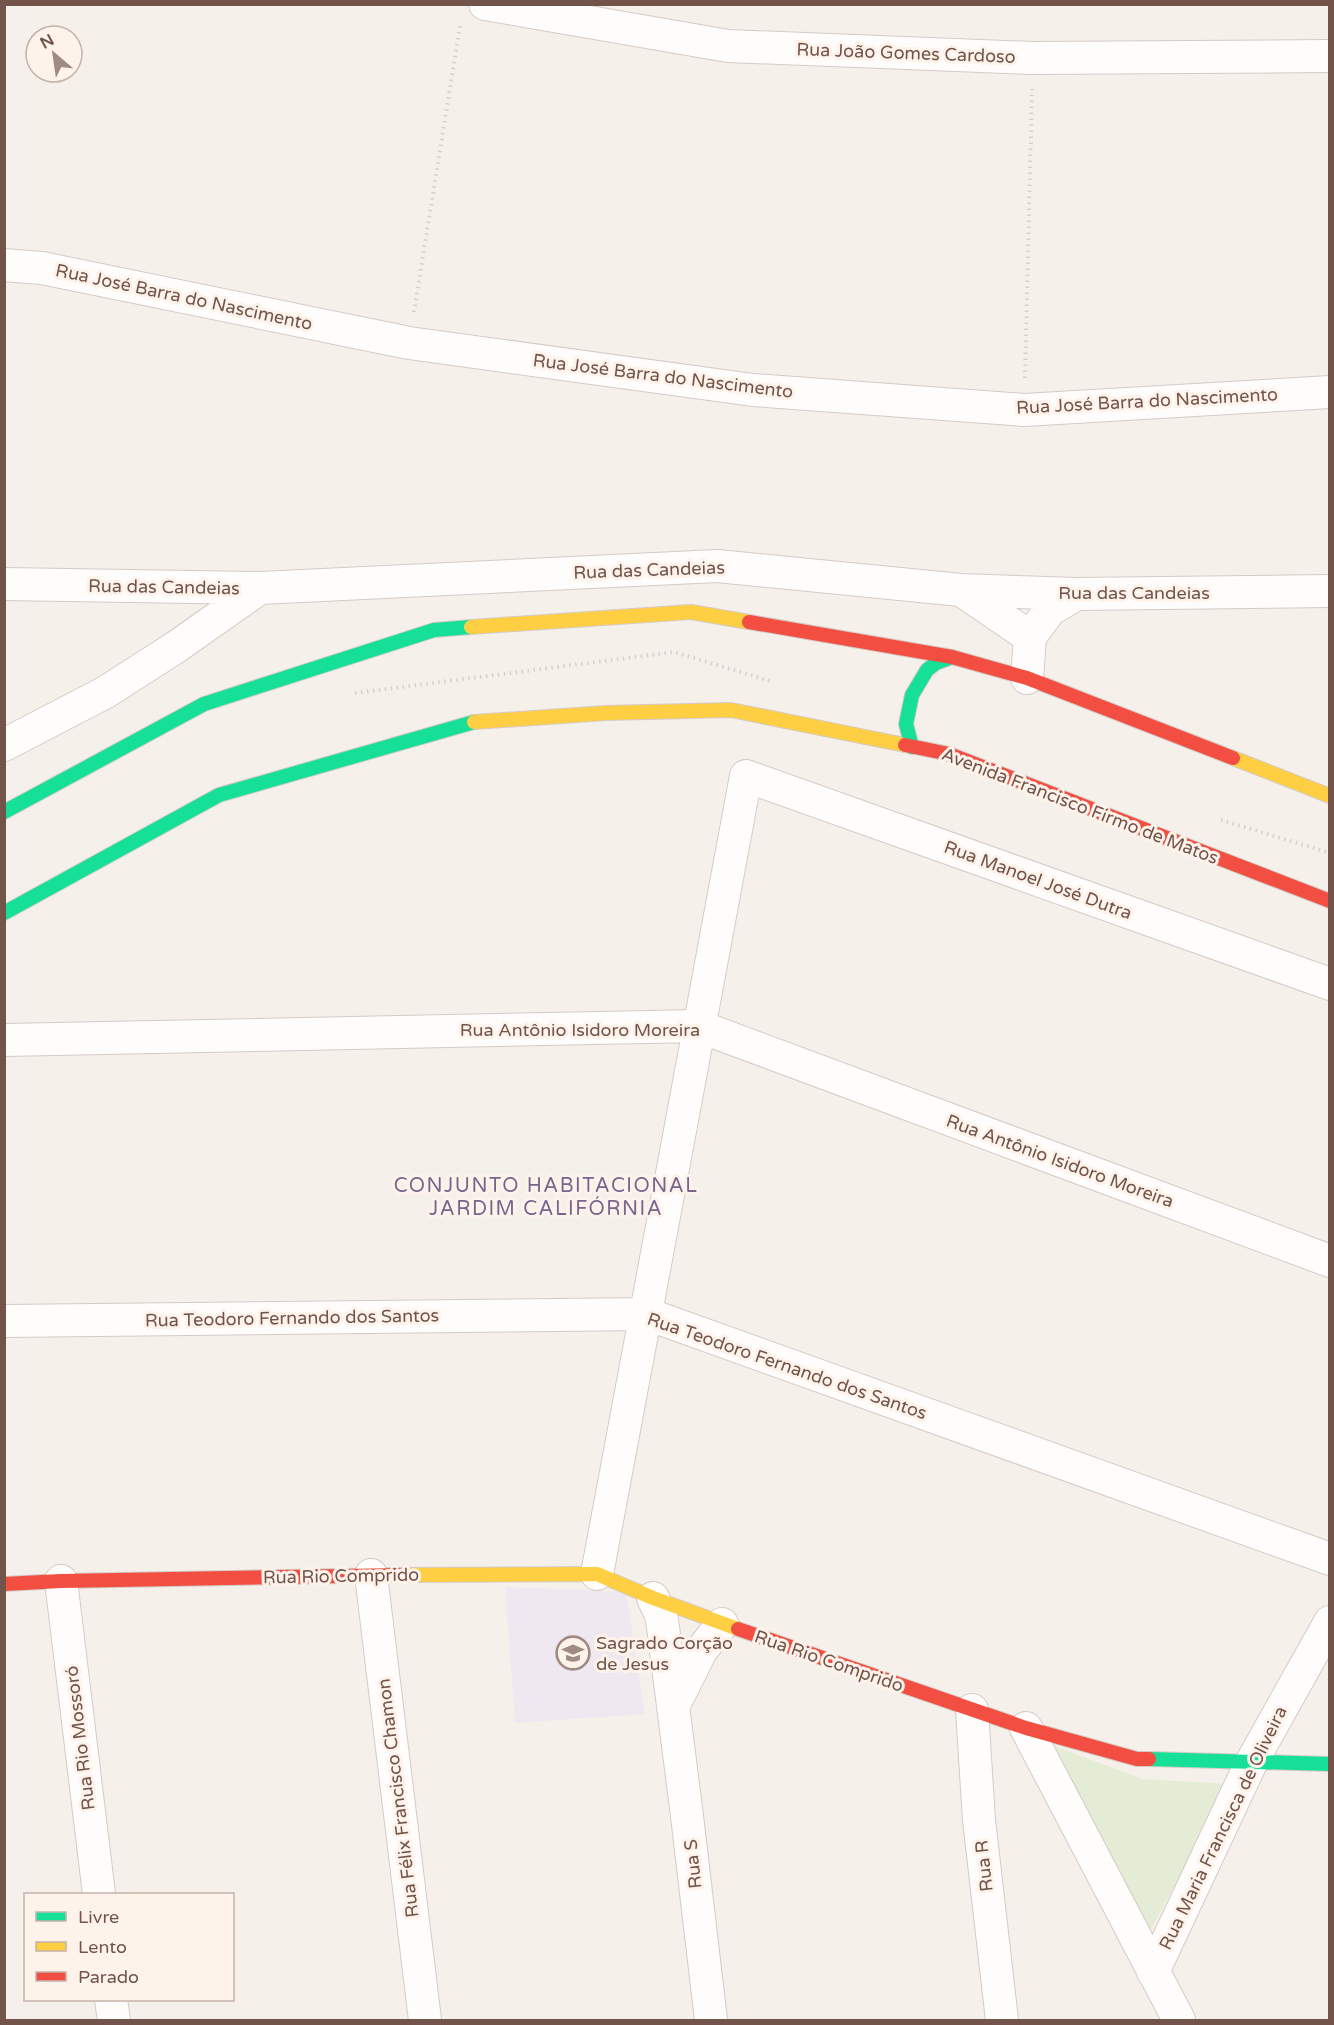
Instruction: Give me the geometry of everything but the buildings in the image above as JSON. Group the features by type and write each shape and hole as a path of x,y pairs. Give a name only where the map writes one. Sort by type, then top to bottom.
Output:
{"street":[{"name":"Rua João Gomes Cardoso","path":"473,10 728,46 1032,58 1329,56"},
{"name":"Rua José Barra do Nascimento","path":"4,265 42,268 409,343 753,390 1024,410 1329,392"},
{"name":"Rua das Candeias","path":"4,584 260,588 717,566 961,590 1076,594 1329,591"},
{"path":"4,745 106,692 176,647 260,588"},
{"path":"961,590 1030,638"},
{"path":"1027,678 1030,638 1050,610 1076,594"},
{"path":"4,812 204,704 434,630 691,612 952,657 1027,678 1329,796"},
{"path":"912,747 907,733 907,712 911,697 925,673 934,664 952,657"},
{"name":"Avenida Francisco Firmo de Matos","path":"4,913 219,795 469,722 606,713 731,710 949,754 1329,901"},
{"name":"Rua Manoel José Dutra","path":"698,1026 746,776 1329,984"},
{"path":"597,1574 647,1314 698,1026"},
{"name":"Rua Antônio Isidoro Moreira","path":"4,1040 698,1026 1329,1261"},
{"name":"Rua Teodoro Fernando dos Santos","path":"4,1321 647,1314 1329,1559"},
{"name":"Rua Rio Comprido","path":"4,1584 371,1575 597,1574 722,1624 972,1710 1026,1728 1137,1759 1329,1764"},
{"name":"Rua Félix Francisco Chamon","path":"371,1575 425,2020"},
{"name":"Rua Rio Mossoró","path":"61,1581 99,1893"},
{"name":"Rua S","path":"653,1598 661,1615 711,2020"},
{"name":"Rua Maria Francisca de Oliveira","path":"1153,1972 1251,1763 1329,1622"},
{"path":"673,1707 700,1651 722,1624"},
{"name":"Rua R","path":"972,1710 979,1820 1002,2020"},
{"path":"1026,1728 1179,2020"},
{"path":"111,2001 114,2020"}],"path":[{"path":"409,343 473,10"},
{"path":"1024,410 1032,58"}],"shaded area":[{"name":"Sagrado Corção de Jesus","path":"505,1587 626,1592 645,1714 515,1723"}],"green space":[{"path":"1041,1741 1142,1779 1230,1784 1140,1949"}],"traffic: fast":[{"path":"4,812 204,704 434,630 471,627"},
{"path":"912,747 906,724 912,695 927,670 936,663 952,657"},
{"path":"4,913 219,795 474,722"},
{"path":"1149,1759 1330,1764"}],"traffic: slow":[{"path":"471,627 691,612 749,622"},
{"path":"474,722 606,713 731,710 905,745"},
{"path":"1233,758 1330,796"},
{"path":"400,1575 597,1574 653,1598 738,1629"}],"traffic: jam":[{"path":"749,622 952,657 1027,678 1233,758"},
{"path":"905,745 949,754 1330,901"},
{"path":"4,1584 400,1575"},
{"path":"738,1629 1026,1728 1137,1759 1149,1759"}],"place":[{"name":"Sagrado Corção de Jesus","path":"573,1653"}],"district":[{"name":"CONJUNTO HABITACIONAL JARDIM CALIFÓRNIA","path":"546,1198"}]}
